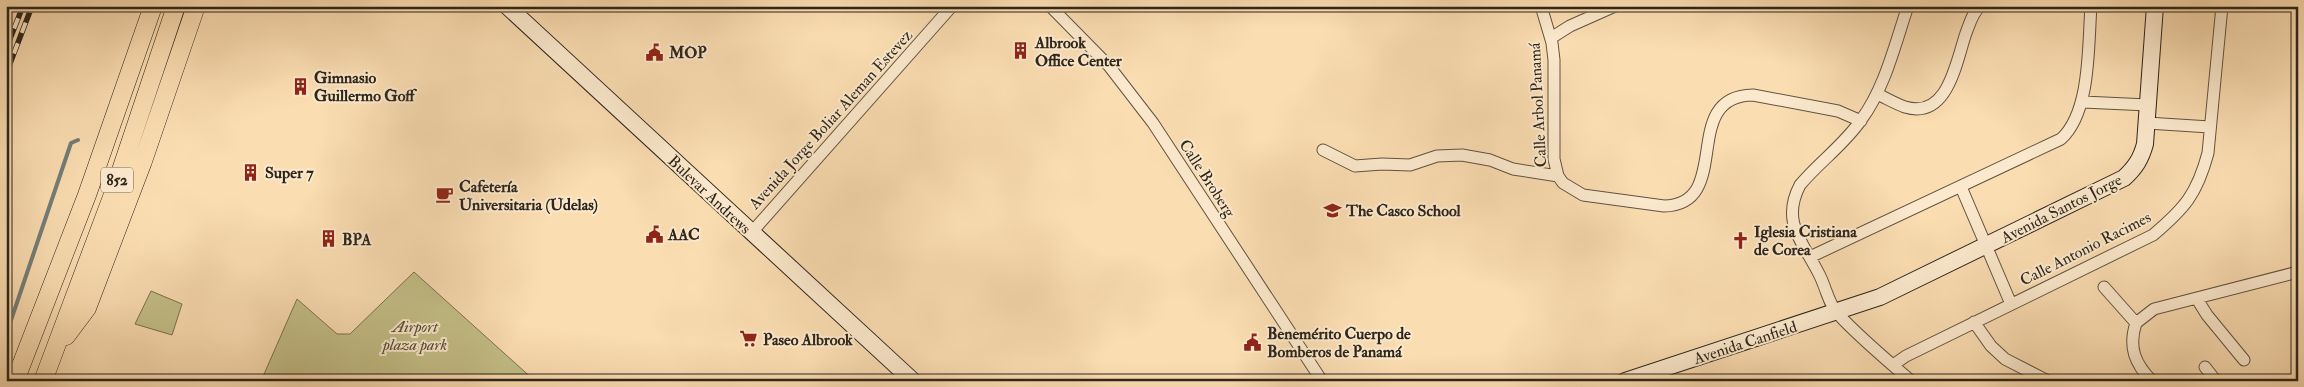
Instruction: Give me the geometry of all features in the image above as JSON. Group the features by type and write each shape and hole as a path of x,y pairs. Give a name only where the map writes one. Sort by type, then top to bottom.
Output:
{"main road":[{"path":"57,270 81,188 142,6"},
{"name":"852","path":"15,381 87,195 153,6"},
{"name":"852","path":"43,381 112,197 176,6"},
{"path":"54,352 87,308 143,161 196,6"},
{"name":"Bulevar Andrews","path":"507,6 914,381"},
{"name":"Avenida Santos Jorge","path":"1836,312 1880,297 1985,247 2124,178 2134,169 2141,156 2147,123 2155,6"},
{"name":"Avenida Canfield","path":"1625,381 1836,312"}],"street":[{"name":"Avenida Jorge Boliar Aleman Estevez","path":"752,232 952,6"},
{"name":"Calle Broberg","path":"1050,6 1109,66 1153,123 1322,381"},
{"name":"Calle Arbol Panamá","path":"1542,6 1551,38 1554,60 1554,159 1558,176 1568,188 1583,195 1674,206 1688,200 1698,188 1702,179 1712,121 1720,108 1734,99 1747,95 1838,111 1861,121"},
{"path":"1551,38 1570,26 1615,6"},
{"path":"1908,6 1877,94 1861,121 1844,142 1806,178 1796,194 1792,210 1793,224 1797,236 1810,257 1836,312 1912,381"},
{"path":"1877,94 1905,107 1914,109 1928,107 1940,100 1953,72 1971,18 1980,6"},
{"path":"1810,257 2038,152 2061,139 2074,126 2083,102 2091,6"},
{"name":"Calle Antonio Racimes","path":"1893,365 1906,356 1974,322 2154,235 2179,214 2193,195 2203,174 2208,153 2222,6"},
{"path":"2083,102 2148,105"},
{"path":"2147,123 2210,126"},
{"path":"1323,150 1355,166 1382,164 1410,165 1437,156 1462,155 1490,160 1513,169 1558,176"},
{"path":"1961,187 1985,247 2011,304"},
{"path":"2152,381 2134,357 2132,339 2136,323 2154,309 2298,272"},
{"path":"2104,288 2136,323"},
{"path":"2197,299 2207,315 2244,360"},
{"path":"1974,322 1991,346 2005,359 2048,381"},
{"path":"2205,367 2216,381"}],"green space":[{"name":"Airport plaza park","path":"414,272 535,381 261,381 297,299 337,334 350,334"},
{"path":"151,291 182,304 172,335 135,324"}],"waterway":[{"path":"6,335 71,143 78,140"}],"railway":[{"path":"6,49 23,6"},
{"path":"6,74 32,6"}],"place":[{"name":"Albrook Office Center","path":"1021,51"},
{"name":"MOP","path":"655,52"},
{"name":"Gimnasio Guillermo Goff","path":"300,86"},
{"name":"Super 7","path":"251,172"},
{"name":"Cafetería Universitaria (Udelas)","path":"445,195"},
{"name":"The Casco School","path":"1332,210"},
{"name":"AAC","path":"654,234"},
{"name":"BPA","path":"328,239"},
{"name":"Iglesia Cristiana de Corea","path":"1740,240"},
{"name":"Paseo Albrook","path":"749,339"},
{"name":"Benemérito Cuerpo de Bomberos de Panamá","path":"1253,342"}]}
